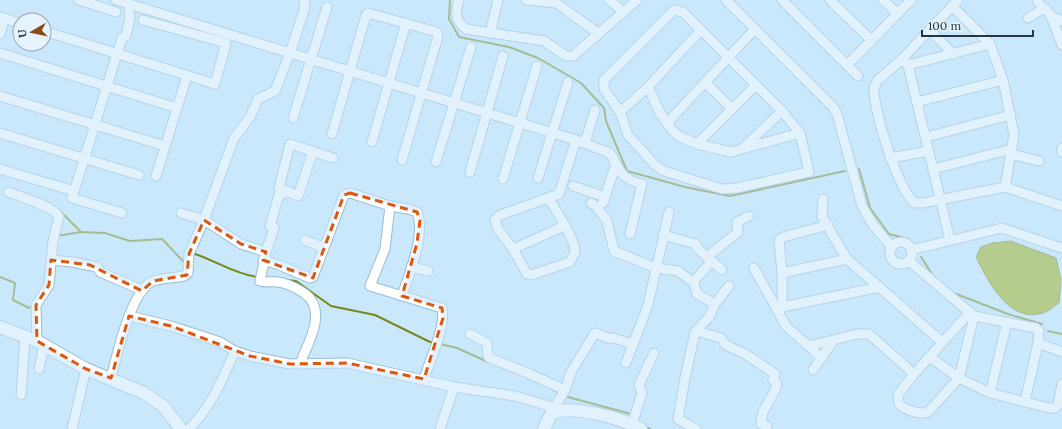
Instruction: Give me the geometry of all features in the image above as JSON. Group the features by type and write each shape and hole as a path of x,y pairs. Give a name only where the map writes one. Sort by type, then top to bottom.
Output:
{"street":[{"path":"79,0 116,12"},
{"path":"116,0 129,8 145,4 290,53 519,122 585,143 610,153 622,174 629,180 642,184 630,234"},
{"path":"111,378 128,316 142,290 153,281 187,275 189,254 204,220 234,138 250,117 258,99 275,91 290,53 305,7 304,0"},
{"path":"459,0 456,15 459,23 466,29 544,41 566,56 573,56 637,0"},
{"path":"490,33 498,0"},
{"path":"526,0 555,2 598,33"},
{"path":"608,0 624,12"},
{"path":"726,0 833,107 837,114 862,206 872,225 892,247"},
{"path":"830,0 871,40"},
{"path":"882,0 898,14"},
{"path":"847,65 911,0"},
{"path":"1036,0 1051,16 1062,45"},
{"path":"787,2 858,76"},
{"path":"1005,188 1014,135 1003,80 990,44 955,3 930,30 905,62 877,81 874,88 890,158 905,193 910,200 915,203 1005,188 1062,206"},
{"path":"293,118 327,7"},
{"path":"122,213 72,198 122,38 126,36 130,17 129,8"},
{"path":"1028,18 1043,9"},
{"path":"674,10 683,12 728,57 782,111 800,133 809,172 737,188 722,189 659,169 628,135 620,112 604,89 604,80 674,10"},
{"path":"332,134 361,30 368,13 437,32 438,36 402,160"},
{"path":"1051,16 1062,21"},
{"path":"0,34 2,18 12,21"},
{"path":"52,34 215,84 226,43 143,20"},
{"path":"372,142 406,23"},
{"path":"667,123 755,29"},
{"path":"620,112 648,87 701,30"},
{"path":"930,30 953,54"},
{"path":"905,62 953,54 990,44"},
{"path":"436,162 471,47"},
{"path":"0,53 177,108"},
{"path":"470,172 503,56"},
{"path":"905,62 926,137 950,240"},
{"path":"503,179 537,66"},
{"path":"156,176 187,76"},
{"path":"917,102 1003,80"},
{"path":"538,178 568,82"},
{"path":"705,82 732,109"},
{"path":"697,144 756,85"},
{"path":"648,87 667,123 680,137 697,144 731,152 800,133"},
{"path":"0,96 165,146"},
{"path":"585,143 595,110"},
{"path":"742,148 782,111"},
{"path":"926,137 1011,115"},
{"path":"0,133 139,175"},
{"path":"549,198 574,244 575,252 570,262 531,275 527,274 513,249 498,228 495,220 500,215 559,194 576,140"},
{"path":"313,151 298,196 279,188 290,144 313,151 333,158"},
{"path":"890,158 929,151"},
{"path":"933,169 1012,151 1039,161"},
{"path":"572,186 604,200 616,164"},
{"path":"0,169 74,191"},
{"path":"8,192 57,212 59,217 52,241 50,285 36,305 41,343 39,369"},
{"path":"289,192 279,195 270,226 274,228 260,277 296,288 314,302 316,313 313,331 300,363"},
{"path":"181,213 204,220 241,244 312,278 346,194 350,193 390,206 417,212 420,220 417,243 402,296"},
{"path":"823,199 821,214 847,259 942,342"},
{"path":"591,203 596,206 607,221 614,251 656,268 678,271 693,282 697,294 715,304"},
{"path":"390,206 385,249 370,286 442,308 443,318 439,336 424,379"},
{"path":"626,363 648,305 669,212"},
{"path":"693,282 709,259 737,233 737,222 749,216"},
{"path":"780,309 782,273 779,245 783,237 828,225"},
{"path":"513,249 564,226"},
{"path":"911,250 1002,228 1009,229 1062,248"},
{"path":"663,235 694,243 722,270"},
{"path":"305,240 324,248"},
{"path":"902,242 908,245 911,250 911,256 908,261 899,264 894,262 891,257 892,247 896,243 902,242"},
{"path":"782,273 847,259"},
{"path":"51,260 98,267 100,272 142,290"},
{"path":"908,261 971,314 1036,328 1039,334 1038,343 1025,402"},
{"path":"411,267 428,271"},
{"path":"754,268 780,309 786,326 822,358"},
{"path":"691,428 678,419 685,378 696,331 709,317 715,304 730,286"},
{"path":"780,309 880,287"},
{"path":"971,314 959,378 928,412 922,414 903,407 897,400 898,395 942,342 971,314"},
{"path":"128,316 171,326 220,342 235,351 250,356 290,364 347,363 382,372 424,379 454,387 515,396 555,410 575,411 636,421 642,392 639,385 654,353"},
{"path":"990,393 1007,322"},
{"path":"0,327 41,343 86,369 111,378 157,400 181,429"},
{"path":"696,331 721,338 726,345 747,354 775,374 773,380 777,384 776,388 761,417 761,424 767,426 766,429"},
{"path":"544,429 551,414 555,410 571,372 595,333 633,344"},
{"path":"470,334 487,343 488,356 490,358 563,393"},
{"path":"810,346 857,334 869,334 914,374"},
{"path":"21,395 25,337"},
{"path":"813,370 833,340"},
{"path":"1038,343 1062,352"},
{"path":"189,429 203,416 235,351"},
{"path":"930,357 959,378 990,393 1025,402 1055,408 1058,405 1062,384"},
{"path":"72,429 86,369"},
{"path":"440,429 454,387"}],"highlighted area":[{"path":"350,193 417,212 420,220 417,243 402,296 442,308 443,318 424,379 347,363 290,364 250,356 171,326 129,316 111,378 86,369 37,341 36,305 49,285 51,260 90,265 142,291 153,281 187,275 189,254 204,220 241,244 266,252 263,260 313,278 344,195"}],"shaded area":[{"path":"1011,241 1056,258 1061,280 1059,303 1043,313 1031,315 1020,312 1010,306 1001,298 994,288 976,257 981,247 992,243"}],"waterway":[{"path":"450,0 449,19 459,37 509,47 538,58 581,83 604,108 606,121 627,171 685,187 730,196 845,171"},
{"path":"859,169 870,208 889,234 908,239 913,244"},
{"path":"62,213 81,232 105,233 130,241 162,239 183,261 186,260"},
{"path":"57,236 81,232"},
{"path":"191,257 195,254 241,273 257,277"},
{"path":"921,257 932,274"},
{"path":"0,277 15,283 13,300 29,308 33,306"},
{"path":"286,280 296,281 331,306 375,315 430,342 434,342"},
{"path":"951,292 1008,314 1042,324"},
{"path":"1048,331 1062,334"},
{"path":"440,344 457,348 488,362"},
{"path":"549,387 561,394"},
{"path":"564,396 631,414"},
{"path":"644,425 650,429"}]}
